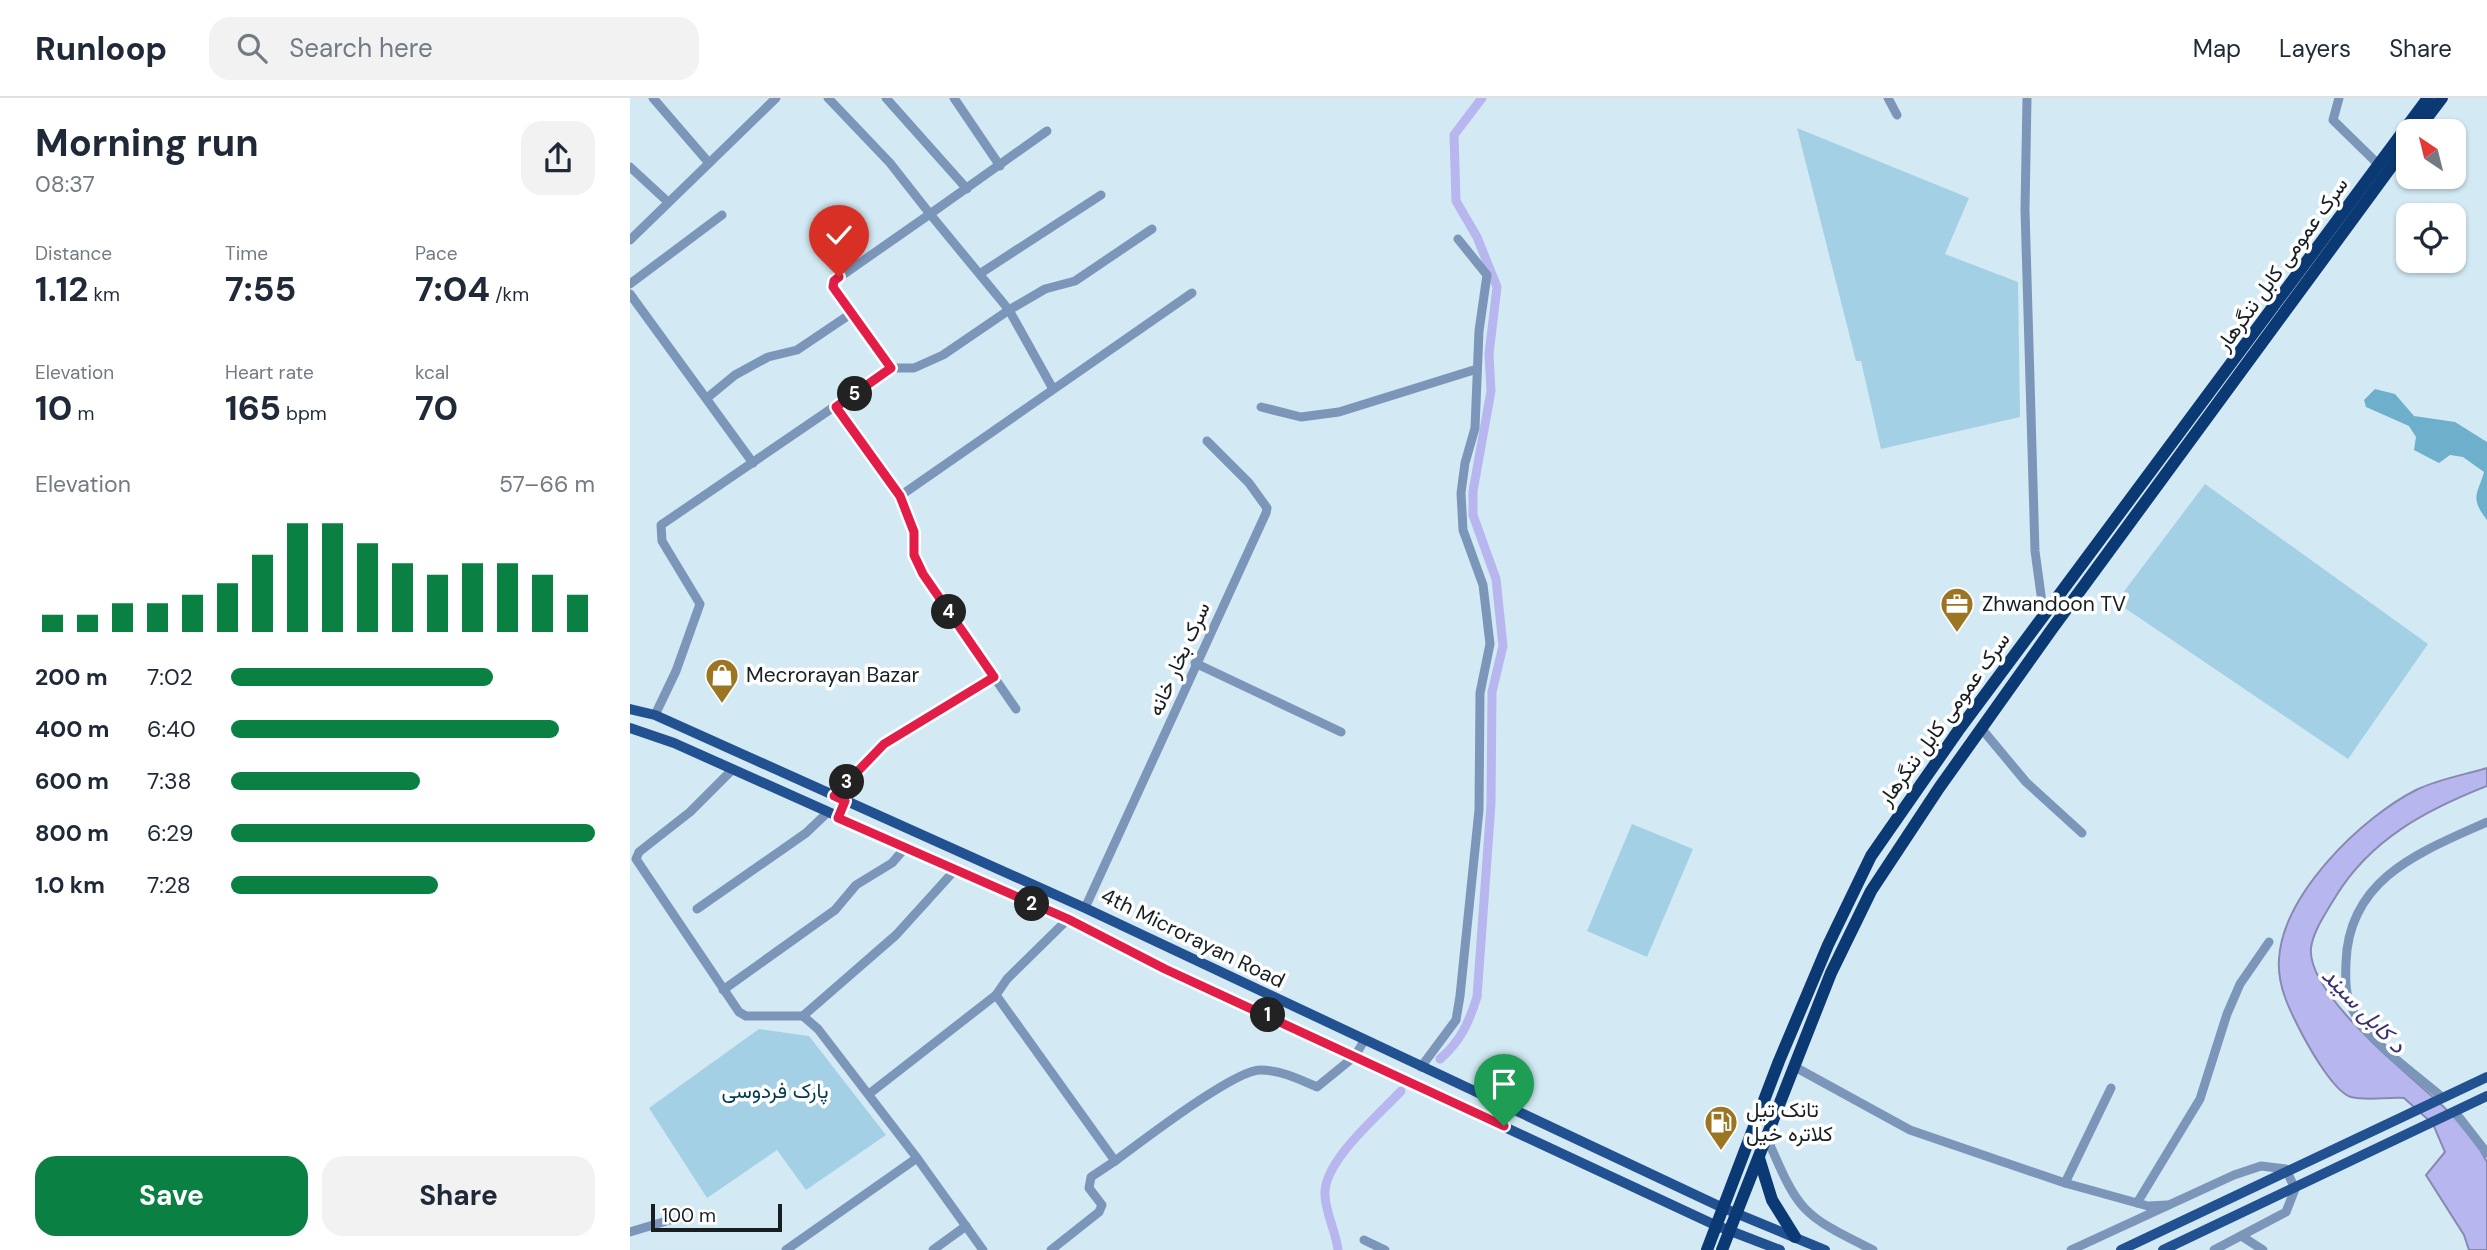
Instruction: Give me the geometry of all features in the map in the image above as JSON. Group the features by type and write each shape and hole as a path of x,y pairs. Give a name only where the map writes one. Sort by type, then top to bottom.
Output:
{"highway":[{"name":"سرک عمومی کابل ننگرهار","path":"1707,1250 1721,1207 1828,945 1871,856 1951,739 2428,98"},
{"path":"2426,119 2442,98"},
{"name":"سرک عمومی کابل ننگرهار","path":"1722,1250 1831,973 1871,891 2052,629 2396,160"},
{"path":"1759,1158 1772,1200 1794,1237"}],"main road":[{"name":"4th Microrayan Road","path":"630,709 655,715 1085,908 1721,1207 1825,1250"},
{"name":"4th Microrayan Road","path":"630,728 674,743 954,871 1068,919 1165,969 1715,1225 1780,1250"},
{"path":"838,818 840,799"},
{"path":"2121,1250 2487,1077"},
{"path":"2163,1250 2487,1096"}],"street":[{"path":"653,98 709,163"},
{"path":"828,98 890,163 981,273 1009,310 1053,389"},
{"path":"886,98 967,189"},
{"path":"954,98 1000,166"},
{"path":"1888,98 1897,116"},
{"path":"2027,98 2025,210 2035,551 2044,616 2052,629"},
{"path":"2339,98 2333,120 2379,165"},
{"path":"630,240 771,100"},
{"path":"891,368 833,287 834,281 1047,131"},
{"path":"630,167 668,202"},
{"path":"981,273 1101,195"},
{"path":"630,284 722,215"},
{"path":"655,715 677,671 700,604 662,541 661,525 891,368 914,368 943,355 1045,289 1075,281 1152,229"},
{"path":"1422,1067 1456,1020 1479,810 1480,693 1490,644 1483,585 1464,530 1461,510 1465,463 1476,421 1477,369 1487,275 1458,239"},
{"path":"900,496 1192,293"},
{"path":"630,294 753,463"},
{"path":"707,398 734,375 768,357 797,350 852,313"},
{"path":"1261,407 1301,417 1339,412 1477,369"},
{"path":"836,407 900,496 914,532 914,555 923,574 1016,709"},
{"name":"سرک بخار خانه","path":"1085,908 1267,508 1250,483 1207,441"},
{"path":"1195,663 1341,732"},
{"path":"840,799 884,744 994,677"},
{"path":"1981,729 2025,782 2082,832"},
{"path":"733,769 690,812 639,852 636,859 723,990 742,1014 803,1016 818,1029 917,1158 983,1250"},
{"path":"697,909 806,833 827,813"},
{"path":"2440,1098 2384,1048 2360,1022 2345,997 2346,953 2356,912 2376,884 2392,871 2487,822"},
{"path":"723,990 835,910 856,885 892,863 905,848"},
{"path":"803,1016 896,935 954,871"},
{"path":"869,1094 996,995 1007,978 1068,919"},
{"path":"2137,1203 2200,1099 2235,994 2269,942"},
{"path":"996,995 1115,1161"},
{"path":"1051,1250 1099,1212 1102,1205 1089,1188 1091,1177 1181,1114 1257,1070 1282,1073 1317,1087 1355,1056 1364,1041"},
{"path":"1796,1067 1910,1130 2065,1183 2148,1206 2168,1205"},
{"path":"2065,1183 2111,1088"},
{"path":"2454,1113 2487,1153"},
{"path":"1767,1138 1789,1189 1802,1209 1819,1224 1872,1250"},
{"path":"786,1250 917,1158"},
{"path":"2071,1250 2261,1166 2286,1170 2295,1189 2286,1212 2214,1250"},
{"path":"630,1231 670,1220"},
{"path":"933,1250 966,1226"},
{"path":"2243,1237 2262,1250"},
{"path":"1364,1240 1385,1250"}],"green space":[{"path":"1797,128 1969,198 1945,254 2018,282 2020,417 1881,449 1861,361 1856,361"},
{"path":"2205,484 2428,644 2348,759 2116,602"},
{"path":"1632,824 1693,849 1647,957 1587,931"},
{"name":"پارک فردوسی","path":"759,1029 809,1036 886,1135 806,1190 777,1150 707,1198 649,1108"}],"shaded area":[{"path":"2375,389 2395,394 2414,416 2455,422 2487,442 2487,520 2478,506 2476,496 2484,472 2463,457 2450,455 2439,463 2414,450 2416,437 2409,426 2366,407 2364,400"},
{"path":"2487,768 2487,786 2422,816 2383,842 2366,858 2350,876 2329,908 2317,928 2311,948 2314,968 2326,990 2345,1014 2457,1120 2487,1162 2487,1250 2469,1250 2464,1235 2426,1175 2445,1152 2433,1124 2404,1098 2357,1098 2337,1087 2302,1034 2289,1007 2282,989 2279,959 2284,934 2294,909 2328,861 2350,839 2372,819 2416,790"}],"waterway":[{"path":"1440,1059 1463,1031 1477,997 1491,804 1492,692 1503,646 1496,579 1473,515 1473,491 1491,391 1489,354 1497,287 1477,237 1456,201 1454,135 1482,98"},
{"path":"1338,1250 1326,1203 1327,1183 1342,1154 1401,1091"}],"place":[{"name":"Zhwandoon TV","path":"1957,634"},
{"name":"Mecrorayan Bazar","path":"722,705"},
{"name":"تانک تیل کلاتره خیل","path":"1721,1152"}],"route":[{"path":"839,277 834,281 833,287 891,368 836,407 900,496 914,532 914,555 923,574 994,677 897,735 873,754 834,796 845,801 838,818 1068,919 1165,969 1504,1126"}],"water label":[{"name":"د کابل سيند","path":"2364,1010"}]}
